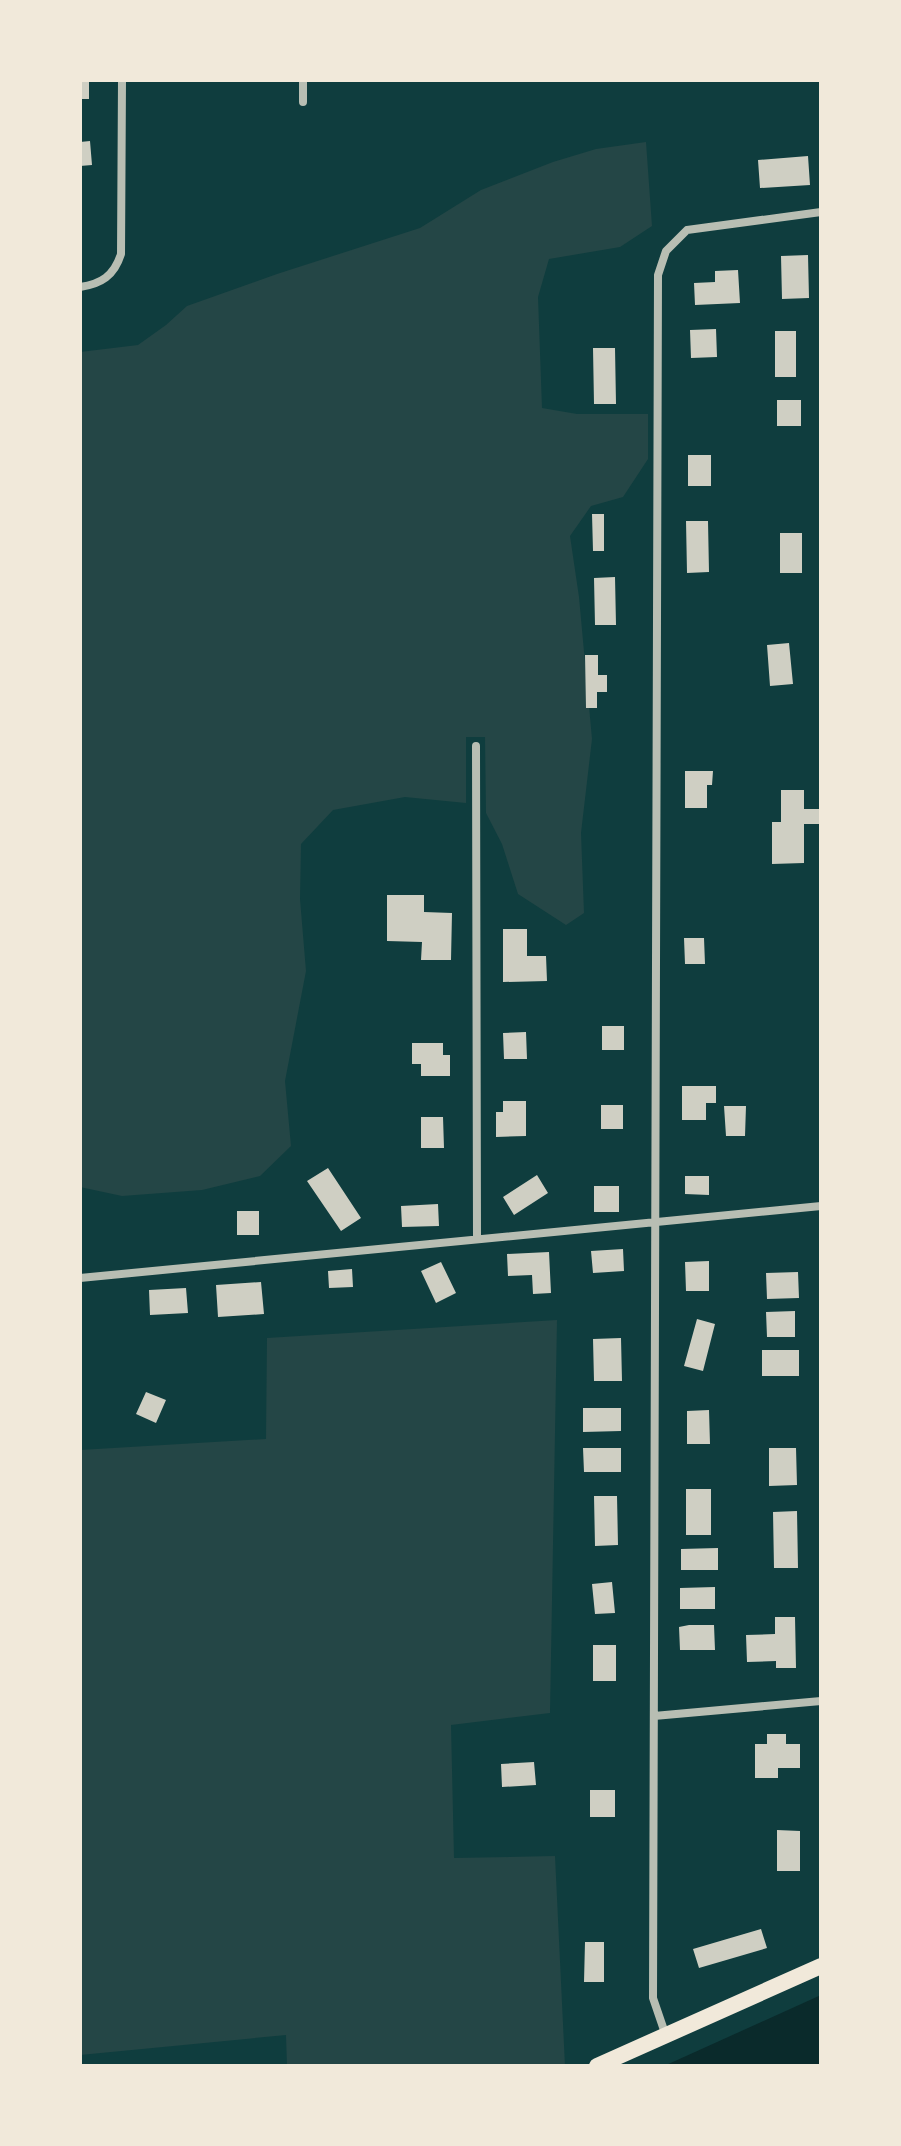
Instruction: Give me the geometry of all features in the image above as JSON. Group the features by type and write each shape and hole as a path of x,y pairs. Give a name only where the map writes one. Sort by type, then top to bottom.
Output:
{"main road":[{"path":"597,2066 821,1966"}],"street":[{"path":"80,287 98,284 109,276 118,265 121,254 122,80"},
{"path":"303,80 303,102"},
{"path":"666,2036 653,1998 658,275 666,251 687,230 821,212"},
{"path":"476,746 477,1239"},
{"path":"80,1278 821,1206"},
{"path":"654,1716 821,1701"}],"shaded area":[{"path":"646,142 652,226 620,247 549,259 538,297 542,408 577,414 648,414 648,459 623,497 591,506 570,536 592,739 581,833 584,913 566,925 518,894 502,844 486,813 485,737 466,737 466,803 405,797 333,810 301,844 300,899 306,971 285,1081 291,1146 260,1176 202,1190 122,1196 80,1187 80,352 138,345 187,306 420,228 481,190 553,162 596,149"},
{"path":"557,1320 550,1713 451,1725 454,1858 555,1856 565,2066 287,2066 286,2035 80,2055 80,1450 266,1439 267,1338"},
{"path":"821,1995 821,2066 664,2066"}],"building":[{"path":"80,80 89,80 89,99 80,99"},
{"path":"90,141 92,165 80,166 80,142"},
{"path":"808,156 810,185 760,188 758,160"},
{"path":"808,255 809,298 782,299 781,256"},
{"path":"738,270 740,303 695,305 694,283 715,282 715,271"},
{"path":"716,329 717,357 691,358 690,330"},
{"path":"775,331 796,331 796,377 775,377"},
{"path":"593,348 615,348 616,404 594,404"},
{"path":"777,400 801,400 801,426 777,426"},
{"path":"688,455 711,455 711,486 688,486"},
{"path":"592,514 604,514 604,551 593,551"},
{"path":"686,521 708,521 709,572 687,573"},
{"path":"780,533 802,533 802,573 780,573"},
{"path":"615,577 616,625 595,625 594,578"},
{"path":"789,643 793,684 770,686 767,645"},
{"path":"585,655 598,655 598,675 607,675 607,692 597,692 597,708 586,708"},
{"path":"685,771 713,771 712,785 707,785 707,808 685,808"},
{"path":"781,790 804,790 804,809 820,809 820,824 804,824 804,863 772,864 772,822 781,822"},
{"path":"387,895 424,895 424,912 452,913 451,960 421,960 422,942 387,941"},
{"path":"503,929 527,929 527,956 546,956 547,981 503,982"},
{"path":"684,938 704,938 705,964 685,964"},
{"path":"602,1026 624,1026 624,1050 602,1050"},
{"path":"526,1032 527,1059 504,1059 503,1033"},
{"path":"412,1043 443,1043 443,1055 450,1055 450,1076 421,1076 421,1064 412,1064"},
{"path":"682,1086 716,1086 716,1103 706,1103 706,1120 682,1120"},
{"path":"503,1101 526,1101 526,1136 496,1137 496,1112 503,1112"},
{"path":"601,1105 623,1105 623,1129 601,1129"},
{"path":"724,1106 746,1106 745,1136 726,1136"},
{"path":"421,1117 443,1117 444,1148 421,1148"},
{"path":"328,1168 361,1218 341,1231 307,1181"},
{"path":"537,1175 548,1193 514,1215 503,1197"},
{"path":"685,1176 709,1176 709,1195 685,1194"},
{"path":"594,1186 619,1186 619,1212 594,1212"},
{"path":"438,1204 439,1226 402,1227 401,1206"},
{"path":"237,1211 259,1211 259,1235 237,1235"},
{"path":"623,1249 624,1271 593,1273 591,1251"},
{"path":"549,1252 551,1293 533,1294 532,1275 508,1276 507,1254"},
{"path":"709,1261 709,1291 686,1291 685,1262"},
{"path":"441,1262 456,1293 436,1303 421,1271"},
{"path":"352,1269 353,1287 329,1288 328,1271"},
{"path":"798,1272 799,1298 767,1299 766,1273"},
{"path":"261,1282 264,1314 218,1317 216,1285"},
{"path":"186,1288 188,1313 150,1315 149,1290"},
{"path":"795,1311 795,1337 767,1337 766,1312"},
{"path":"697,1319 715,1324 703,1371 684,1366"},
{"path":"621,1338 622,1381 594,1381 593,1339"},
{"path":"762,1350 799,1350 799,1376 762,1376"},
{"path":"146,1392 166,1400 156,1423 136,1414"},
{"path":"583,1408 621,1408 621,1431 583,1432"},
{"path":"709,1410 710,1444 687,1444 687,1411"},
{"path":"583,1448 621,1448 621,1472 584,1472"},
{"path":"769,1448 796,1448 797,1485 769,1486"},
{"path":"686,1489 711,1489 711,1535 686,1535"},
{"path":"594,1496 617,1496 618,1545 595,1546"},
{"path":"797,1511 798,1568 774,1568 773,1512"},
{"path":"718,1548 718,1570 681,1570 681,1549"},
{"path":"612,1582 615,1613 595,1614 592,1584"},
{"path":"715,1587 715,1609 680,1609 680,1588"},
{"path":"775,1617 795,1617 796,1668 776,1668 776,1661 747,1662 746,1635 775,1634"},
{"path":"714,1625 715,1650 680,1650 679,1627"},
{"path":"593,1645 616,1645 616,1681 593,1681"},
{"path":"767,1734 786,1734 786,1744 800,1744 800,1768 778,1768 778,1778 755,1778 755,1744 767,1744"},
{"path":"534,1762 536,1785 502,1787 501,1764"},
{"path":"590,1790 615,1790 615,1817 590,1817"},
{"path":"777,1830 800,1831 800,1871 777,1871"},
{"path":"761,1929 767,1948 699,1968 693,1949"},
{"path":"585,1942 604,1942 604,1982 584,1982"}]}
